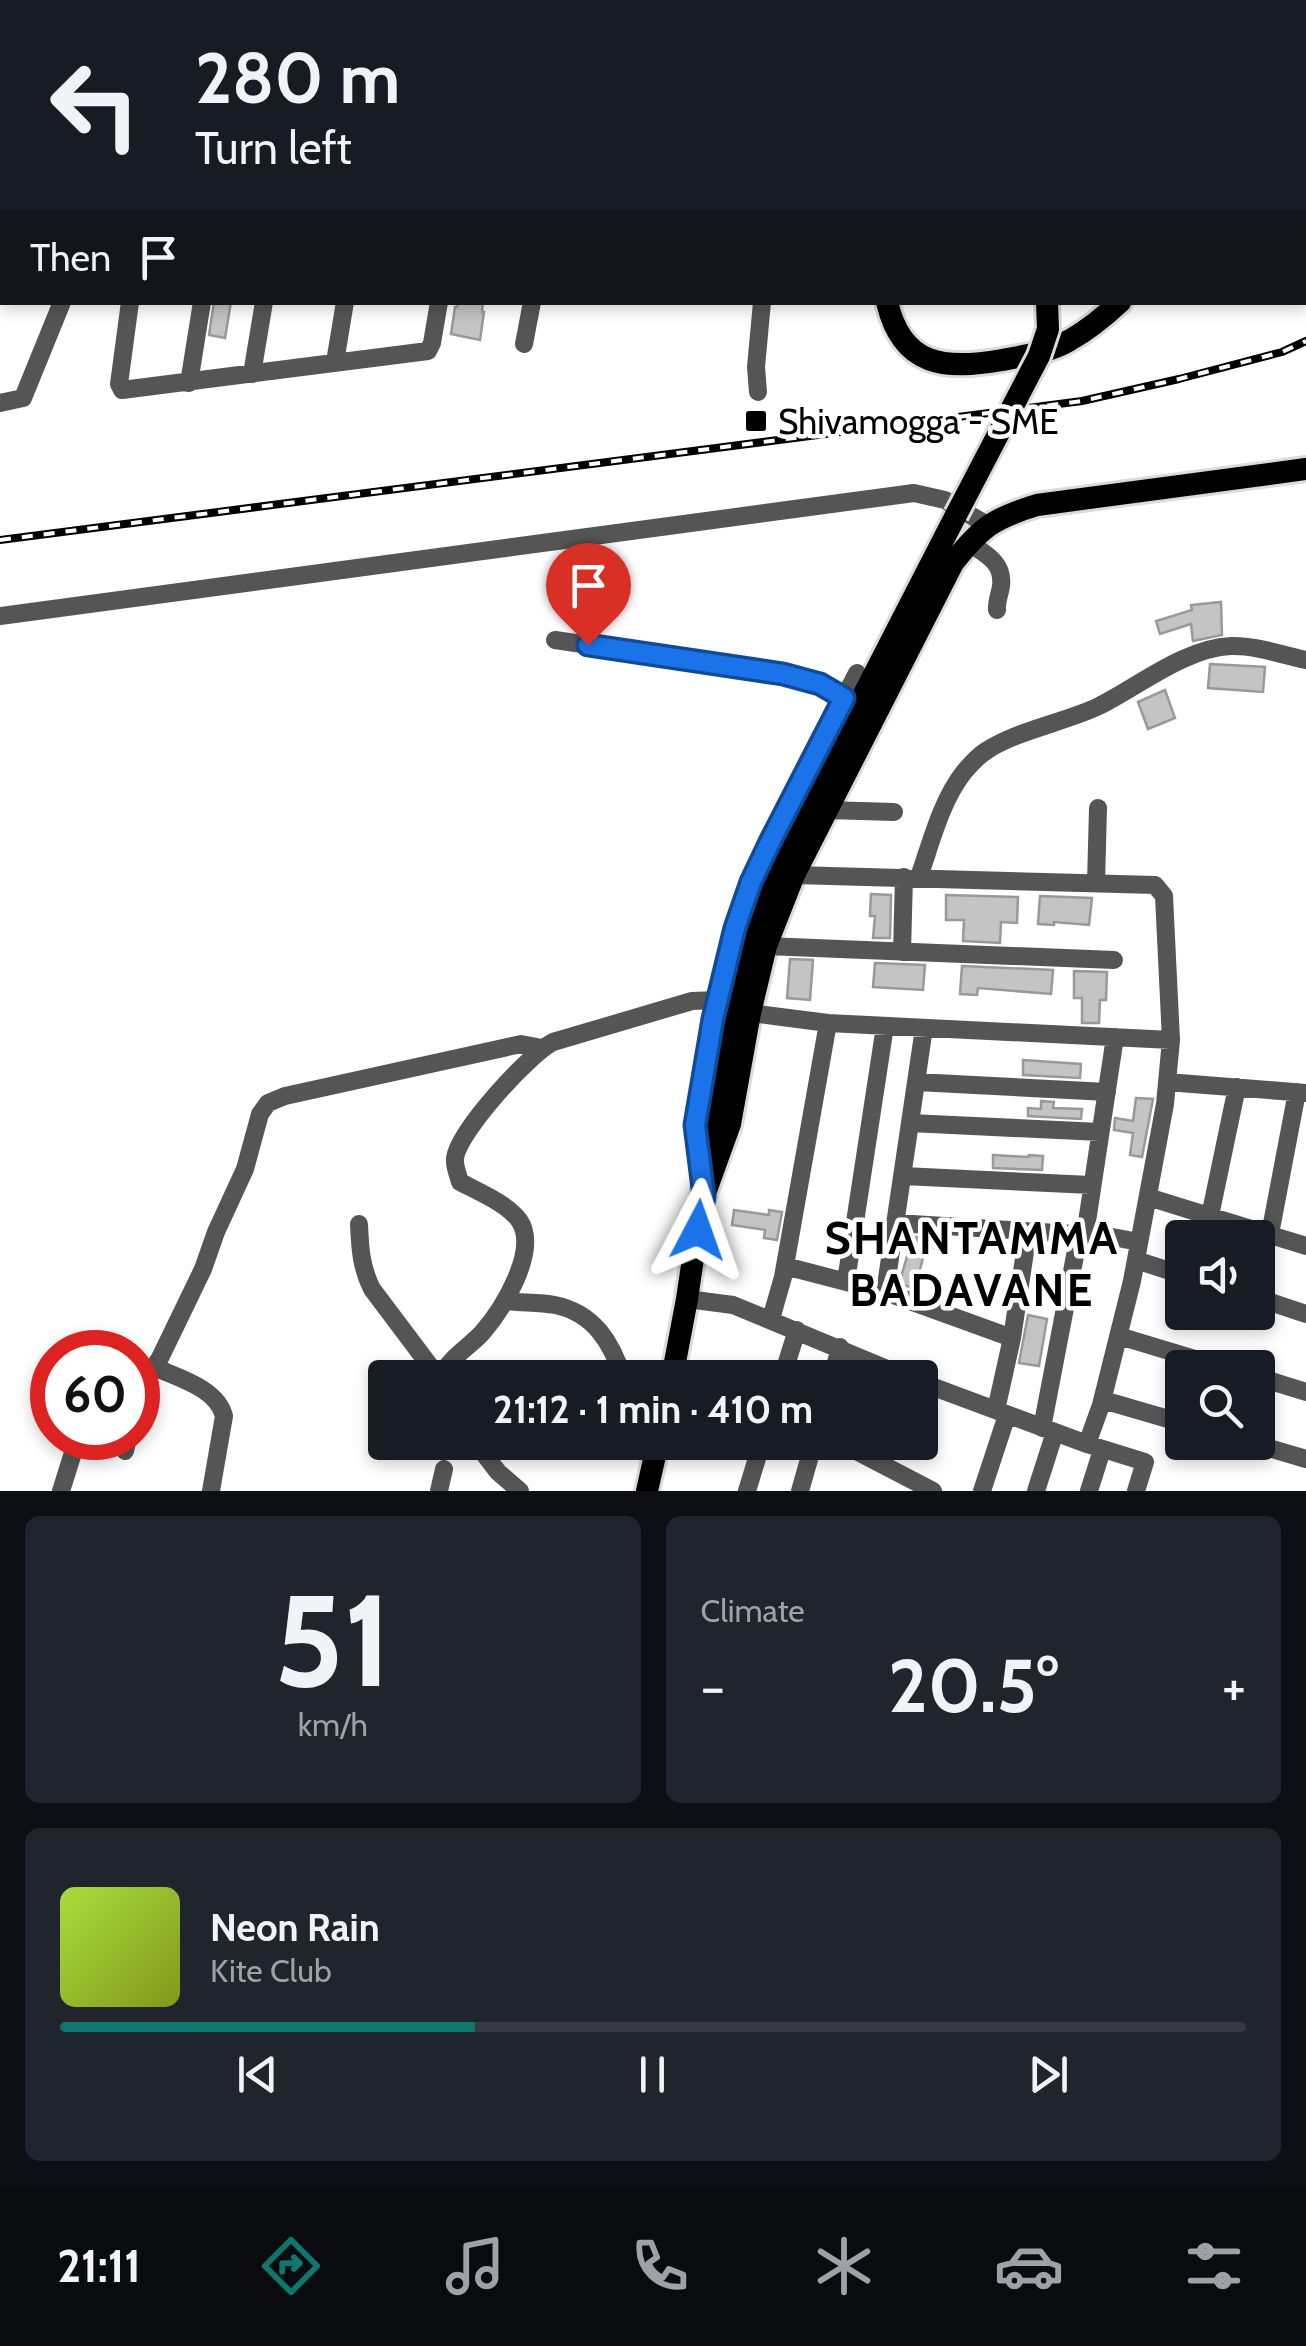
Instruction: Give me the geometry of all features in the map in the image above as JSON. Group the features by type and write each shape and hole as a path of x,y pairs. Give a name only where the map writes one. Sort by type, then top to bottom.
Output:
{"main road":[{"path":"888,305 899,336 914,353 932,362 964,364 1027,356 1058,346 1072,340 1116,305"},
{"path":"676,1360 739,970 759,907 770,877 1038,356 1048,328 1047,305"},
{"path":"704,1196 730,1124 766,946 794,874 954,563 969,543 986,525 1037,505 1306,469"},
{"path":"647,1491 654,1460"}],"street":[{"path":"0,403 23,398 61,305"},
{"path":"130,305 122,390 428,351 438,305"},
{"path":"188,383 201,305"},
{"path":"252,374 264,305"},
{"path":"335,362 344,305"},
{"path":"524,344 531,305"},
{"path":"758,392 756,366 762,305"},
{"path":"0,616 914,493 945,500 986,525"},
{"path":"969,543 991,556 1000,569 997,610"},
{"path":"555,640 783,674 820,684 844,698"},
{"path":"902,952 912,877 948,798 962,774 985,751 1100,706 1191,657 1218,648 1232,646 1306,660"},
{"path":"704,1196 695,1125 735,928 751,882 857,673"},
{"path":"1096,883 1098,808"},
{"path":"827,810 894,812"},
{"path":"794,874 1156,885 1164,896 1170,1040 1167,1082 1138,1251 1103,1400 1089,1491"},
{"path":"766,946 1114,960"},
{"path":"452,1360 482,1334 506,1302 524,1252 524,1230 518,1219 460,1182 455,1157 463,1138 495,1096 552,1042 692,1002 718,1000"},
{"path":"750,1013 828,1023 1170,1040"},
{"path":"771,1319 786,1266 828,1023"},
{"path":"846,1281 885,1026"},
{"path":"885,1292 924,1028"},
{"path":"1036,1491 1115,1037"},
{"path":"160,1354 203,1269 265,1106 285,1096 520,1044 542,1048"},
{"path":"916,1082 1106,1092"},
{"path":"1167,1082 1301,1093 1273,1220"},
{"path":"1210,1216 1237,1088"},
{"path":"910,1123 1100,1132"},
{"path":"903,1176 1091,1185"},
{"path":"1148,1197 1223,1220"},
{"path":"359,1224 364,1274 425,1360"},
{"path":"896,1224 1082,1235 1138,1251 1165,1266"},
{"path":"982,1491 1001,1412 1028,1232"},
{"path":"1275,1236 1306,1246"},
{"path":"786,1266 885,1292 1012,1338"},
{"path":"688,1299 734,1305 869,1360"},
{"path":"506,1302 556,1305 572,1311 603,1334 617,1360"},
{"path":"1275,1304 1306,1314"},
{"path":"788,1360 797,1330"},
{"path":"1118,1336 1165,1350"},
{"path":"837,1360 840,1347"},
{"path":"160,1379 216,1398 222,1408 224,1416 211,1491"},
{"path":"1275,1382 1306,1392"},
{"path":"938,1389 1144,1462 1136,1491"},
{"path":"1103,1400 1165,1418"},
{"path":"1275,1450 1306,1460"},
{"path":"61,1491 73,1460"},
{"path":"489,1460 520,1491"},
{"path":"747,1491 756,1460"},
{"path":"806,1489 811,1460"},
{"path":"873,1460 932,1491"},
{"path":"439,1491 444,1470"}],"building":[{"path":"214,305 230,305 225,338 209,335"},
{"path":"483,305 480,340 451,334 457,307"},
{"path":"1221,602 1222,635 1193,641 1191,624 1160,634 1156,621 1192,610 1191,605"},
{"path":"1210,664 1265,667 1263,692 1208,688"},
{"path":"1165,690 1175,718 1148,729 1138,702"},
{"path":"871,894 891,895 890,938 873,938"},
{"path":"946,895 1018,897 1017,923 1001,922 1000,943 963,941 964,920 946,920"},
{"path":"1040,896 1092,898 1089,925 1038,924"},
{"path":"790,959 813,960 810,1000 787,998"},
{"path":"875,963 925,965 923,990 873,987"},
{"path":"962,966 1053,970 1051,994 978,988 977,995 960,994"},
{"path":"1074,971 1107,972 1106,1000 1100,1000 1099,1023 1082,1023 1082,998 1074,998"},
{"path":"1023,1060 1081,1064 1080,1078 1023,1075"},
{"path":"1136,1098 1153,1099 1142,1157 1130,1155 1133,1133 1114,1130 1115,1118 1133,1121"},
{"path":"1041,1101 1054,1102 1053,1108 1082,1109 1081,1119 1028,1116 1028,1108 1041,1109"},
{"path":"993,1155 1043,1156 1042,1170 993,1168"},
{"path":"734,1210 769,1215 769,1210 782,1212 777,1240 764,1238 765,1230 732,1225"},
{"path":"916,1237 950,1239 949,1249 926,1247 915,1288 899,1284 908,1253 914,1255"},
{"path":"1028,1315 1047,1319 1039,1366 1019,1363"}],"railway":[{"path":"0,540 1082,401 1282,352 1306,341"}],"place":[{"name":"Shivamogga - SME","path":"756,421"}],"district":[{"name":"SHANTAMMA BADAVANE","path":"972,1264"}],"route":[{"path":"588,645 783,674 820,684 844,698 751,882 735,928 713,1019 695,1125 704,1196 698,1230"}]}
